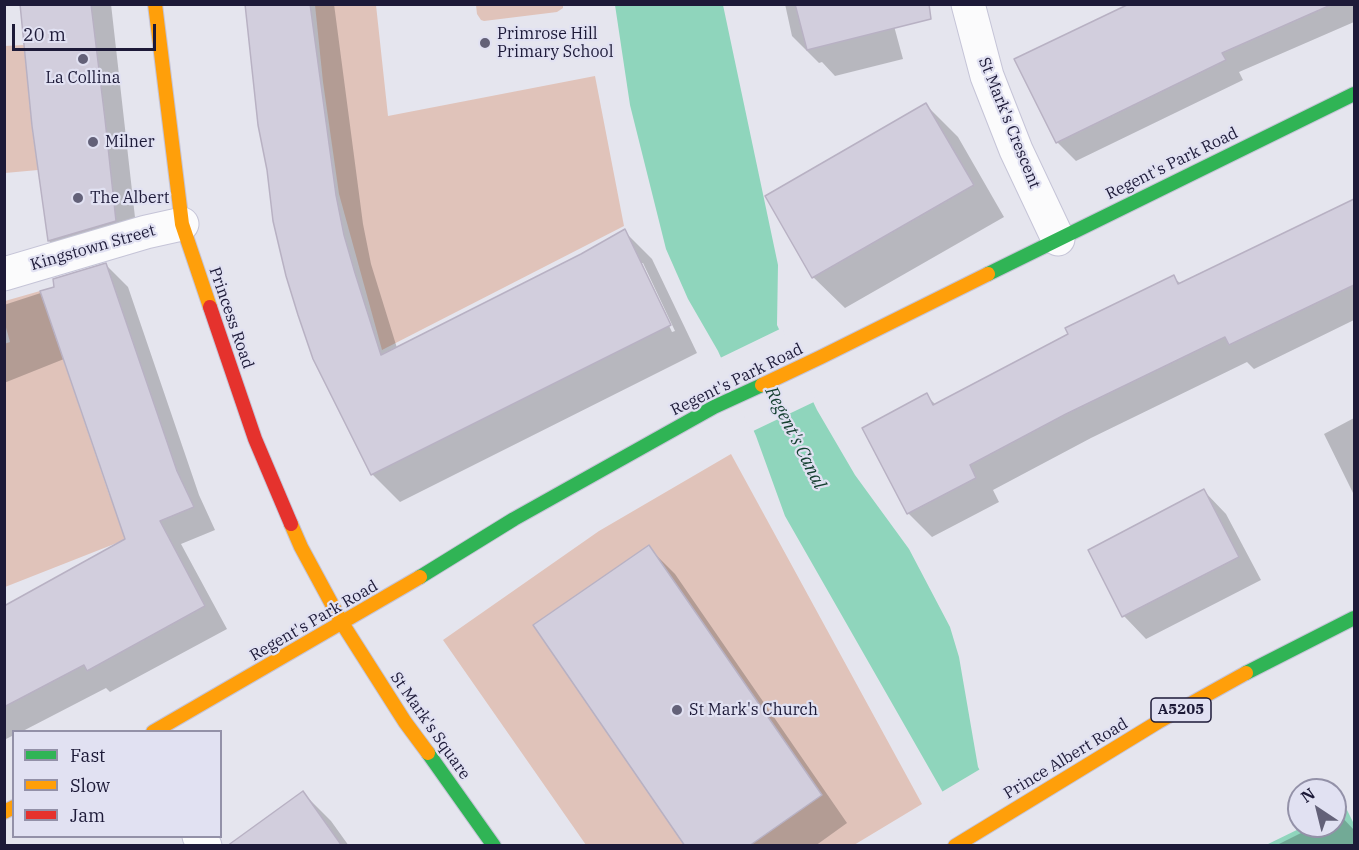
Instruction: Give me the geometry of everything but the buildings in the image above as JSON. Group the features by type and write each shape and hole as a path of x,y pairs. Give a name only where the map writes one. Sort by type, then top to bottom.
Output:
{"street":[{"name":"Princess Road","path":"155,4 182,224 255,439 301,547 342,623"},
{"name":"St Mark's Crescent","path":"968,4 987,76 1016,150 1058,239"},
{"name":"Regent's Park Road","path":"156,730 342,623 525,513 714,406 821,357 1354,94"},
{"name":"Kingstown Street","path":"4,274 146,232 182,224"},
{"name":"Prince Albert Road","path":"957,844 1169,717 1252,670 1354,618"},
{"name":"St Mark's Square","path":"342,623 405,722 494,846"}],"shaded area":[{"path":"563,4 563,8 557,12 484,21 477,14 476,5"},
{"path":"315,5 376,5 388,116 595,76 624,226 382,350 339,194"},
{"path":"24,45 38,170 5,173 4,46"},
{"path":"40,291 109,494 127,539 5,587 4,344 10,342 5,324 5,301"},
{"path":"731,454 922,804 854,845 586,845 443,640 599,531"}],"water":[{"name":"Regent's Canal","path":"615,5 723,5 778,265 777,325 817,410 855,475 909,549 950,627 959,657 978,767 1022,845 973,845 785,516 756,436 718,351 688,299 666,249 630,105"},
{"path":"1347,810 1354,824 1354,845 1266,845 1287,835 1287,838 1347,838"}],"pier":[{"path":"782,328 816,401 751,432 718,359"},
{"path":"982,768 1025,846 970,846 940,793"}],"traffic: fast":[{"path":"988,274 1354,94"},
{"path":"420,577 514,519 714,407 762,385"},
{"path":"1246,673 1354,618"},
{"path":"428,753 494,846"}],"traffic: slow":[{"path":"155,4 182,224 210,307"},
{"path":"762,385 988,274"},
{"path":"291,524 342,623 405,722 428,753"},
{"path":"156,730 420,577"},
{"path":"955,846 1158,722 1246,673"},
{"path":"4,812 12,808"}],"traffic: jam":[{"path":"210,307 255,439 291,524"}],"place":[{"name":"Primrose Hill Primary School","path":"485,43"},
{"name":"La Collina","path":"83,59"},
{"name":"Milner","path":"93,142"},
{"name":"The Albert","path":"78,198"},
{"name":"St Mark's Church","path":"677,710"}]}
